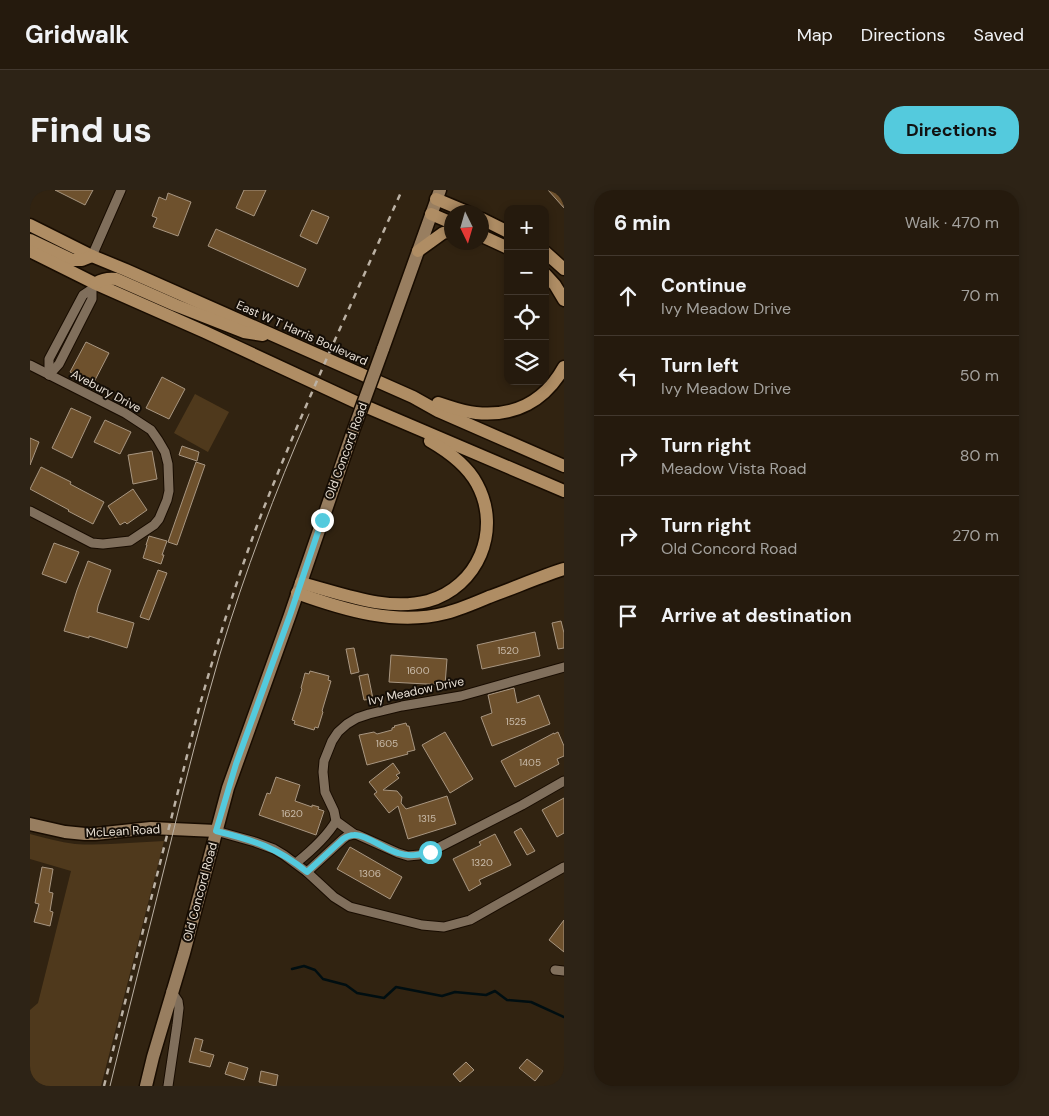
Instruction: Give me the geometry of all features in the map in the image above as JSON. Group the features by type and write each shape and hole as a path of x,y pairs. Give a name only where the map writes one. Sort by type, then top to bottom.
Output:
{"main road":[{"path":"438,194 456,205"},
{"path":"431,214 444,220"},
{"path":"489,222 504,230"},
{"name":"East W T Harris Boulevard","path":"30,225 92,256 413,397 564,466"},
{"path":"418,251 444,233"},
{"path":"489,239 504,246"},
{"path":"30,240 72,260 82,260 92,256"},
{"path":"30,251 94,286 564,492"},
{"path":"549,256 564,269"},
{"path":"94,286 107,278 116,279 244,332 278,337"},
{"path":"549,278 564,300"},
{"path":"413,397 475,413 499,413 533,402 551,387 564,367"},
{"path":"299,588 387,604 427,601 438,597 456,586 470,573 480,558 486,536 486,514 482,494 471,474 446,450 400,426 390,416"},
{"path":"299,588 332,605 395,618 420,617 461,608 564,569"}],"street":[{"path":"92,256 121,190"},
{"name":"Old Concord Road","path":"146,1086 236,764 438,194"},
{"path":"49,375 48,359 83,295 94,286"},
{"name":"Avebury Drive","path":"49,375 60,364 92,299 94,286"},
{"name":"Avebury Drive","path":"30,365 125,413 150,430 165,452 170,479 167,500 159,519 154,525 130,541 103,544 92,543 30,511"},
{"name":"Ivy Meadow Drive","path":"336,821 334,811 325,792 324,762 338,732 347,724 369,714 460,696 564,667"},
{"path":"296,863 318,844 336,821 354,834 398,853 408,856 430,852 526,803 564,781"},
{"name":"McLean Road","path":"30,824 65,832 85,834 151,828 216,831"},
{"path":"216,831 274,849 296,863 334,897 350,907 422,925 444,927 470,920 564,867"},
{"path":"307,872 343,839 354,834"},
{"path":"171,991 176,997 179,1008 171,1085"}],"shaded area":[{"path":"195,394 229,412 208,452 174,433"},
{"path":"30,834 75,844 164,841 101,1086 30,1086 30,1010 38,1003 71,871 30,859"}],"building":[{"path":"55,190 93,190 85,205"},
{"path":"244,190 266,190 254,216 236,208"},
{"path":"548,190 564,190 564,208"},
{"path":"168,193 191,202 178,236 153,227 157,218 152,216 159,197 166,200"},
{"path":"312,210 329,217 317,244 300,236"},
{"path":"216,229 306,269 298,287 208,246"},
{"path":"86,342 109,353 93,384 70,372"},
{"path":"162,377 185,389 169,419 146,408"},
{"path":"71,408 91,417 72,458 52,448"},
{"path":"105,420 131,432 120,454 94,442"},
{"path":"30,438 39,442 30,465"},
{"path":"182,446 199,452 197,461 179,455"},
{"path":"152,451 157,479 133,484 128,455"},
{"path":"196,462 205,465 177,545 168,542"},
{"path":"41,467 104,502 93,524 30,489"},
{"path":"133,489 147,510 127,524 125,522 120,525 108,506"},
{"path":"149,536 167,541 161,564 143,558"},
{"path":"54,543 79,552 66,583 42,574"},
{"path":"88,561 111,570 97,612 134,623 127,648 89,636 89,638 64,631"},
{"path":"158,570 167,573 149,620 140,617"},
{"path":"561,621 564,633 564,648 558,649 552,623"},
{"path":"535,632 540,656 482,669 477,645"},
{"path":"354,648 359,672 351,674 346,649"},
{"path":"391,655 447,659 445,685 389,682"},
{"path":"310,671 329,676 328,680 331,681 318,728 315,727 314,730 294,724 295,721 292,720 305,673 309,674"},
{"path":"368,674 373,699 364,700 359,676"},
{"path":"514,688 517,703 539,695 550,724 492,746 481,717 492,713 488,695"},
{"path":"406,723 409,726 415,750 407,752 408,754 367,765 359,735 374,732 377,734 392,730 394,726"},
{"path":"445,732 473,779 450,793 422,745"},
{"path":"558,732 564,746 564,756 557,759 559,764 515,787 501,761"},
{"path":"393,763 400,773 396,775 399,778 383,790 397,791 402,797 401,803 406,809 447,796 456,824 408,839 398,806 389,813 374,794 377,792 369,782"},
{"path":"276,777 300,785 295,801 312,807 312,805 319,807 318,809 324,811 316,835 259,815 267,793 270,794"},
{"path":"564,798 564,833 557,837 542,810"},
{"path":"521,828 535,851 527,855 514,832"},
{"path":"495,834 511,865 479,880 481,884 469,891 453,859 481,845 479,842"},
{"path":"350,847 402,877 390,899 337,869"},
{"path":"42,867 53,869 49,892 53,893 50,911 53,912 50,926 34,922 39,904 35,903"},
{"path":"564,920 564,952 549,940"},
{"path":"195,1038 203,1040 200,1051 214,1055 210,1067 189,1062"},
{"path":"527,1059 543,1071 535,1081 519,1068"},
{"path":"229,1062 248,1068 244,1080 225,1074"},
{"path":"466,1062 474,1070 460,1082 453,1074"},
{"path":"261,1071 278,1075 276,1086 259,1082"}],"waterway":[{"path":"292,969 304,966 315,970 323,979 346,985 357,993 384,998 396,987 442,996 455,992 486,995 495,991 507,1000 531,1002 564,1017"}],"tram line":[{"path":"110,1086 188,770 220,654 261,532 309,414"}],"railway":[{"path":"104,1086 199,708 237,583 263,510 296,429 402,190"}],"route":[{"path":"322,520 236,764 216,831 274,849 307,872 343,839 354,834 362,836 384,848 408,856 430,852"}]}
